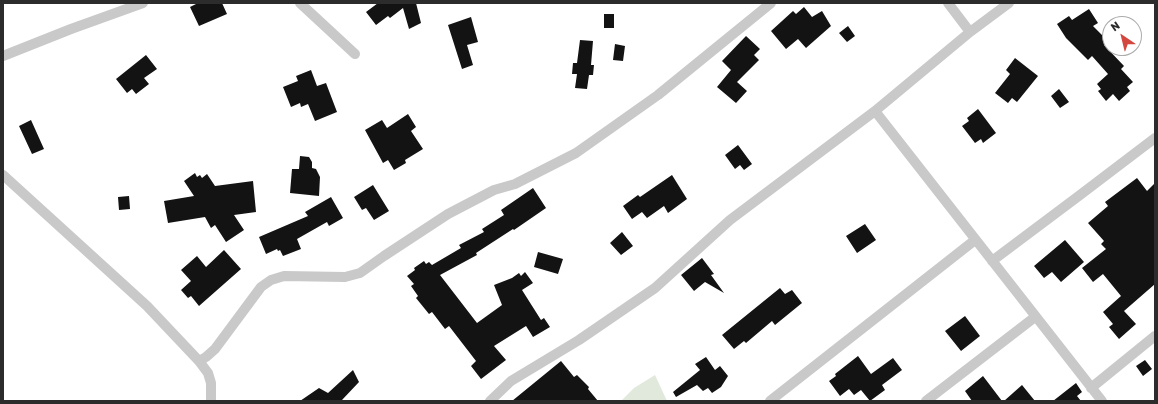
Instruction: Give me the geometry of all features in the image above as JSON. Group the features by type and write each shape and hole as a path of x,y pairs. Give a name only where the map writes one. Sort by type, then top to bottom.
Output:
{"street":[{"path":"3,56 143,3"},
{"path":"300,3 355,54"},
{"path":"198,361 206,357 215,349 257,292 270,280 284,276 345,276 360,273 448,214 494,190 515,184 576,153 658,95 771,3"},
{"path":"948,3 970,32"},
{"path":"490,401 510,381 579,340 655,288 730,220 875,111 970,32 1009,3"},
{"path":"875,111 1102,401"},
{"path":"992,261 1155,138"},
{"path":"3,175 147,306 198,361 208,373 211,383 211,397 203,401"},
{"path":"770,401 975,240"},
{"path":"926,401 1035,317"},
{"path":"1091,388 1155,336"}],"shaded area":[{"path":"655,375 667,401 621,401 634,388"}],"building":[{"path":"198,3 222,3 227,14 199,26 190,7"},
{"path":"378,3 416,3 421,23 409,29 403,8 390,18 388,16 376,25 366,12"},
{"path":"804,7 812,17 822,11 831,26 806,48 798,39 786,49 771,31 793,11 796,14"},
{"path":"1089,9 1098,23 1093,26 1102,35 1102,56 1114,56 1124,66 1121,69 1133,82 1127,87 1130,91 1119,101 1113,94 1106,101 1098,91 1101,89 1097,84 1108,74 1092,56 1088,60 1066,38 1057,24 1069,16 1072,20"},
{"path":"604,14 614,14 614,28 604,28"},
{"path":"471,17 478,42 467,45 473,65 462,69 448,25"},
{"path":"848,26 855,36 847,42 839,33"},
{"path":"746,36 760,49 754,55 759,60 737,82 747,91 736,103 717,87 731,70 722,61"},
{"path":"580,40 593,41 591,65 594,65 593,75 589,75 587,89 575,88 577,74 572,74 573,63 577,63"},
{"path":"615,44 625,46 623,61 613,60"},
{"path":"146,55 157,69 144,78 149,84 136,94 132,89 127,93 116,79"},
{"path":"1015,58 1038,76 1017,102 1012,98 1008,103 995,93 1010,74 1006,70"},
{"path":"311,70 317,86 326,83 337,112 315,121 308,104 301,107 300,103 291,107 283,87 298,81 296,76"},
{"path":"1059,89 1069,102 1060,108 1051,96"},
{"path":"978,109 996,133 983,143 981,139 975,143 962,126 969,121 967,118"},
{"path":"408,114 416,127 411,131 423,149 405,160 406,163 394,170 388,160 383,163 365,130 382,120 387,128"},
{"path":"31,120 44,149 32,154 19,126"},
{"path":"738,145 752,164 744,170 740,165 735,169 725,155"},
{"path":"300,156 309,157 312,162 312,168 316,169 320,177 319,196 290,193 292,169 299,169"},
{"path":"195,173 197,177 200,175 202,178 207,174 215,186 253,181 256,212 234,215 244,230 226,242 215,225 211,228 205,217 168,223 164,201 194,196 184,181"},
{"path":"672,175 687,199 668,213 664,206 647,218 642,212 632,219 623,206 638,195 640,197"},
{"path":"1137,178 1147,191 1155,183 1155,284 1124,311 1136,324 1119,339 1109,327 1113,324 1103,312 1121,296 1103,274 1093,282 1082,268 1106,249 1101,244 1104,241 1088,223 1108,206 1105,202"},
{"path":"373,185 389,211 374,220 366,208 362,210 354,197"},
{"path":"533,188 546,208 514,230 513,229 476,253 477,255 440,275 477,323 502,305 494,285 512,278 519,273 521,276 525,272 533,283 522,290 541,320 544,318 550,327 533,337 526,326 494,346 506,360 481,379 471,366 476,361 449,326 445,329 432,312 429,314 416,298 418,296 411,286 414,284 407,276 415,270 414,268 424,261 426,264 429,262 432,265 461,248 459,245 484,232 482,229 504,215 501,210"},
{"path":"129,196 130,209 119,210 118,197"},
{"path":"331,197 343,218 329,226 327,222 297,239 301,249 283,256 280,250 278,251 277,249 266,254 259,237 308,216 305,212"},
{"path":"865,224 876,240 857,253 846,236"},
{"path":"622,232 633,246 621,255 610,243"},
{"path":"1065,240 1084,262 1061,282 1052,272 1044,278 1034,266"},
{"path":"224,250 241,269 199,306 191,296 188,298 181,290 191,281 181,270 197,256 206,267"},
{"path":"538,252 563,259 558,274 534,267"},
{"path":"702,258 714,274 711,275 724,293 705,282 694,291 681,275"},
{"path":"780,288 785,294 792,290 802,303 775,325 772,321 746,343 744,341 734,349 722,335"},
{"path":"965,316 980,336 961,351 945,331"},
{"path":"858,356 871,374 893,358 902,370 882,385 885,390 870,401 861,390 854,395 849,389 840,396 829,381 836,376 835,374"},
{"path":"706,357 715,370 720,366 728,376 721,387 712,393 708,388 703,391 697,385 676,397 673,392 700,370 695,364"},
{"path":"1145,360 1152,369 1143,376 1136,366"},
{"path":"561,361 574,377 577,375 589,387 588,389 598,401 512,401"},
{"path":"353,370 359,382 342,400 344,401 300,401 319,388 328,393"},
{"path":"983,376 1002,401 972,401 965,391"},
{"path":"1076,383 1082,392 1077,396 1081,401 1053,401"},
{"path":"1022,385 1035,401 1004,401"}]}
